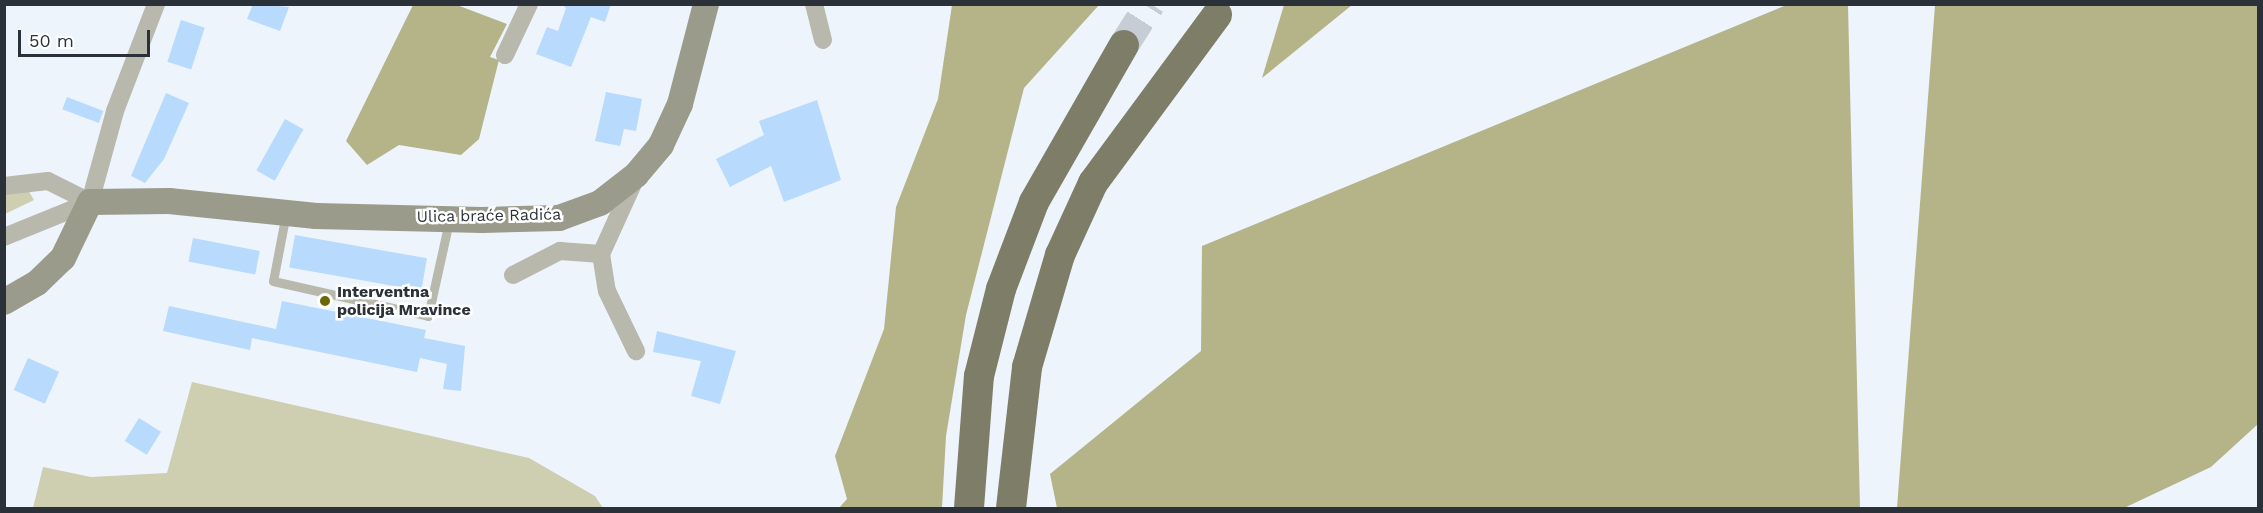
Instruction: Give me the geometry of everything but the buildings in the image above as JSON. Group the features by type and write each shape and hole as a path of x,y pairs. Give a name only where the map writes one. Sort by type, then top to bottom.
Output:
{"highway":[{"path":"1011,508 1027,367 1060,255 1093,183 1217,15"},
{"path":"969,508 979,376 1001,289 1034,202 1124,45"}],"main road":[{"name":"Ulica braće Radića","path":"90,202 169,201 286,213 450,219 559,218 600,203 636,175 661,145 681,104 706,4"},
{"path":"4,302 38,283 63,258 90,202"}],"street":[{"path":"90,202 115,111 156,4"},
{"path":"505,56 529,4"},
{"path":"814,4 823,40"},
{"path":"636,175 602,254 608,291 636,351"},
{"path":"4,186 48,181 90,202"},
{"path":"4,237 90,202"},
{"path":"513,275 560,252 602,254"}],"lane":[{"path":"286,213 273,281 428,316 450,219"}],"green space":[{"path":"28,190 34,200 5,214 5,193"},
{"path":"192,382 529,458 595,496 603,508 33,508 43,467 91,477 167,473"}],"shaded area":[{"path":"1789,4 1848,5 1860,508 1057,508 1050,474 1201,351 1202,246"},
{"path":"413,5 457,5 507,24 490,57 499,60 479,139 461,155 399,145 367,165 346,141"},
{"path":"952,5 1099,5 1024,88 966,315 946,436 942,508 839,508 847,499 835,456 884,329 896,207 938,99"},
{"path":"1284,5 1352,5 1262,78"},
{"path":"1935,5 2258,5 2258,424 2211,467 2124,508 1897,508"}],"tunnel":[{"path":"1124,45 1150,4"}],"place":[{"name":"Interventna policija Mravince","path":"325,301"}]}
